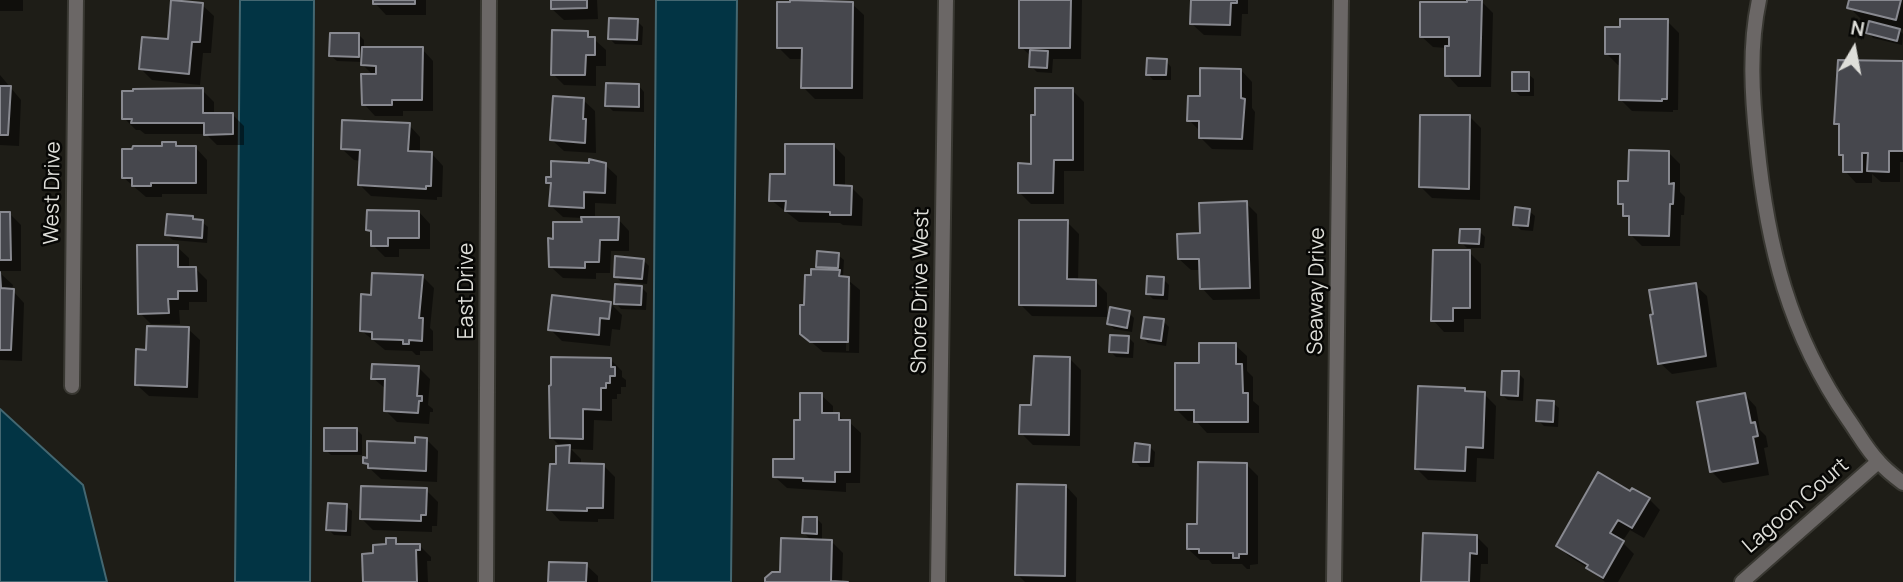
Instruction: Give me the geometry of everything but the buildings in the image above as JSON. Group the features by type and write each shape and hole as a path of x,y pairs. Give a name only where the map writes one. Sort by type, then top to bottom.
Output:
{"street":[{"name":"West Drive","path":"72,386 76,0"},
{"name":"East Drive","path":"486,582 489,0"},
{"name":"Shore Drive West","path":"938,582 946,0"},
{"name":"Seaway Drive","path":"1334,582 1341,0"},
{"path":"1759,0 1755,20 1752,91 1766,213 1781,281 1799,335 1828,390 1878,462 1903,483"},
{"name":"Lagoon Court","path":"1742,582 1878,462"}],"water":[{"path":"240,0 314,0 310,582 235,582"},
{"path":"656,0 737,0 731,582 652,582"},
{"path":"0,409 83,485 107,582 0,582"}]}
